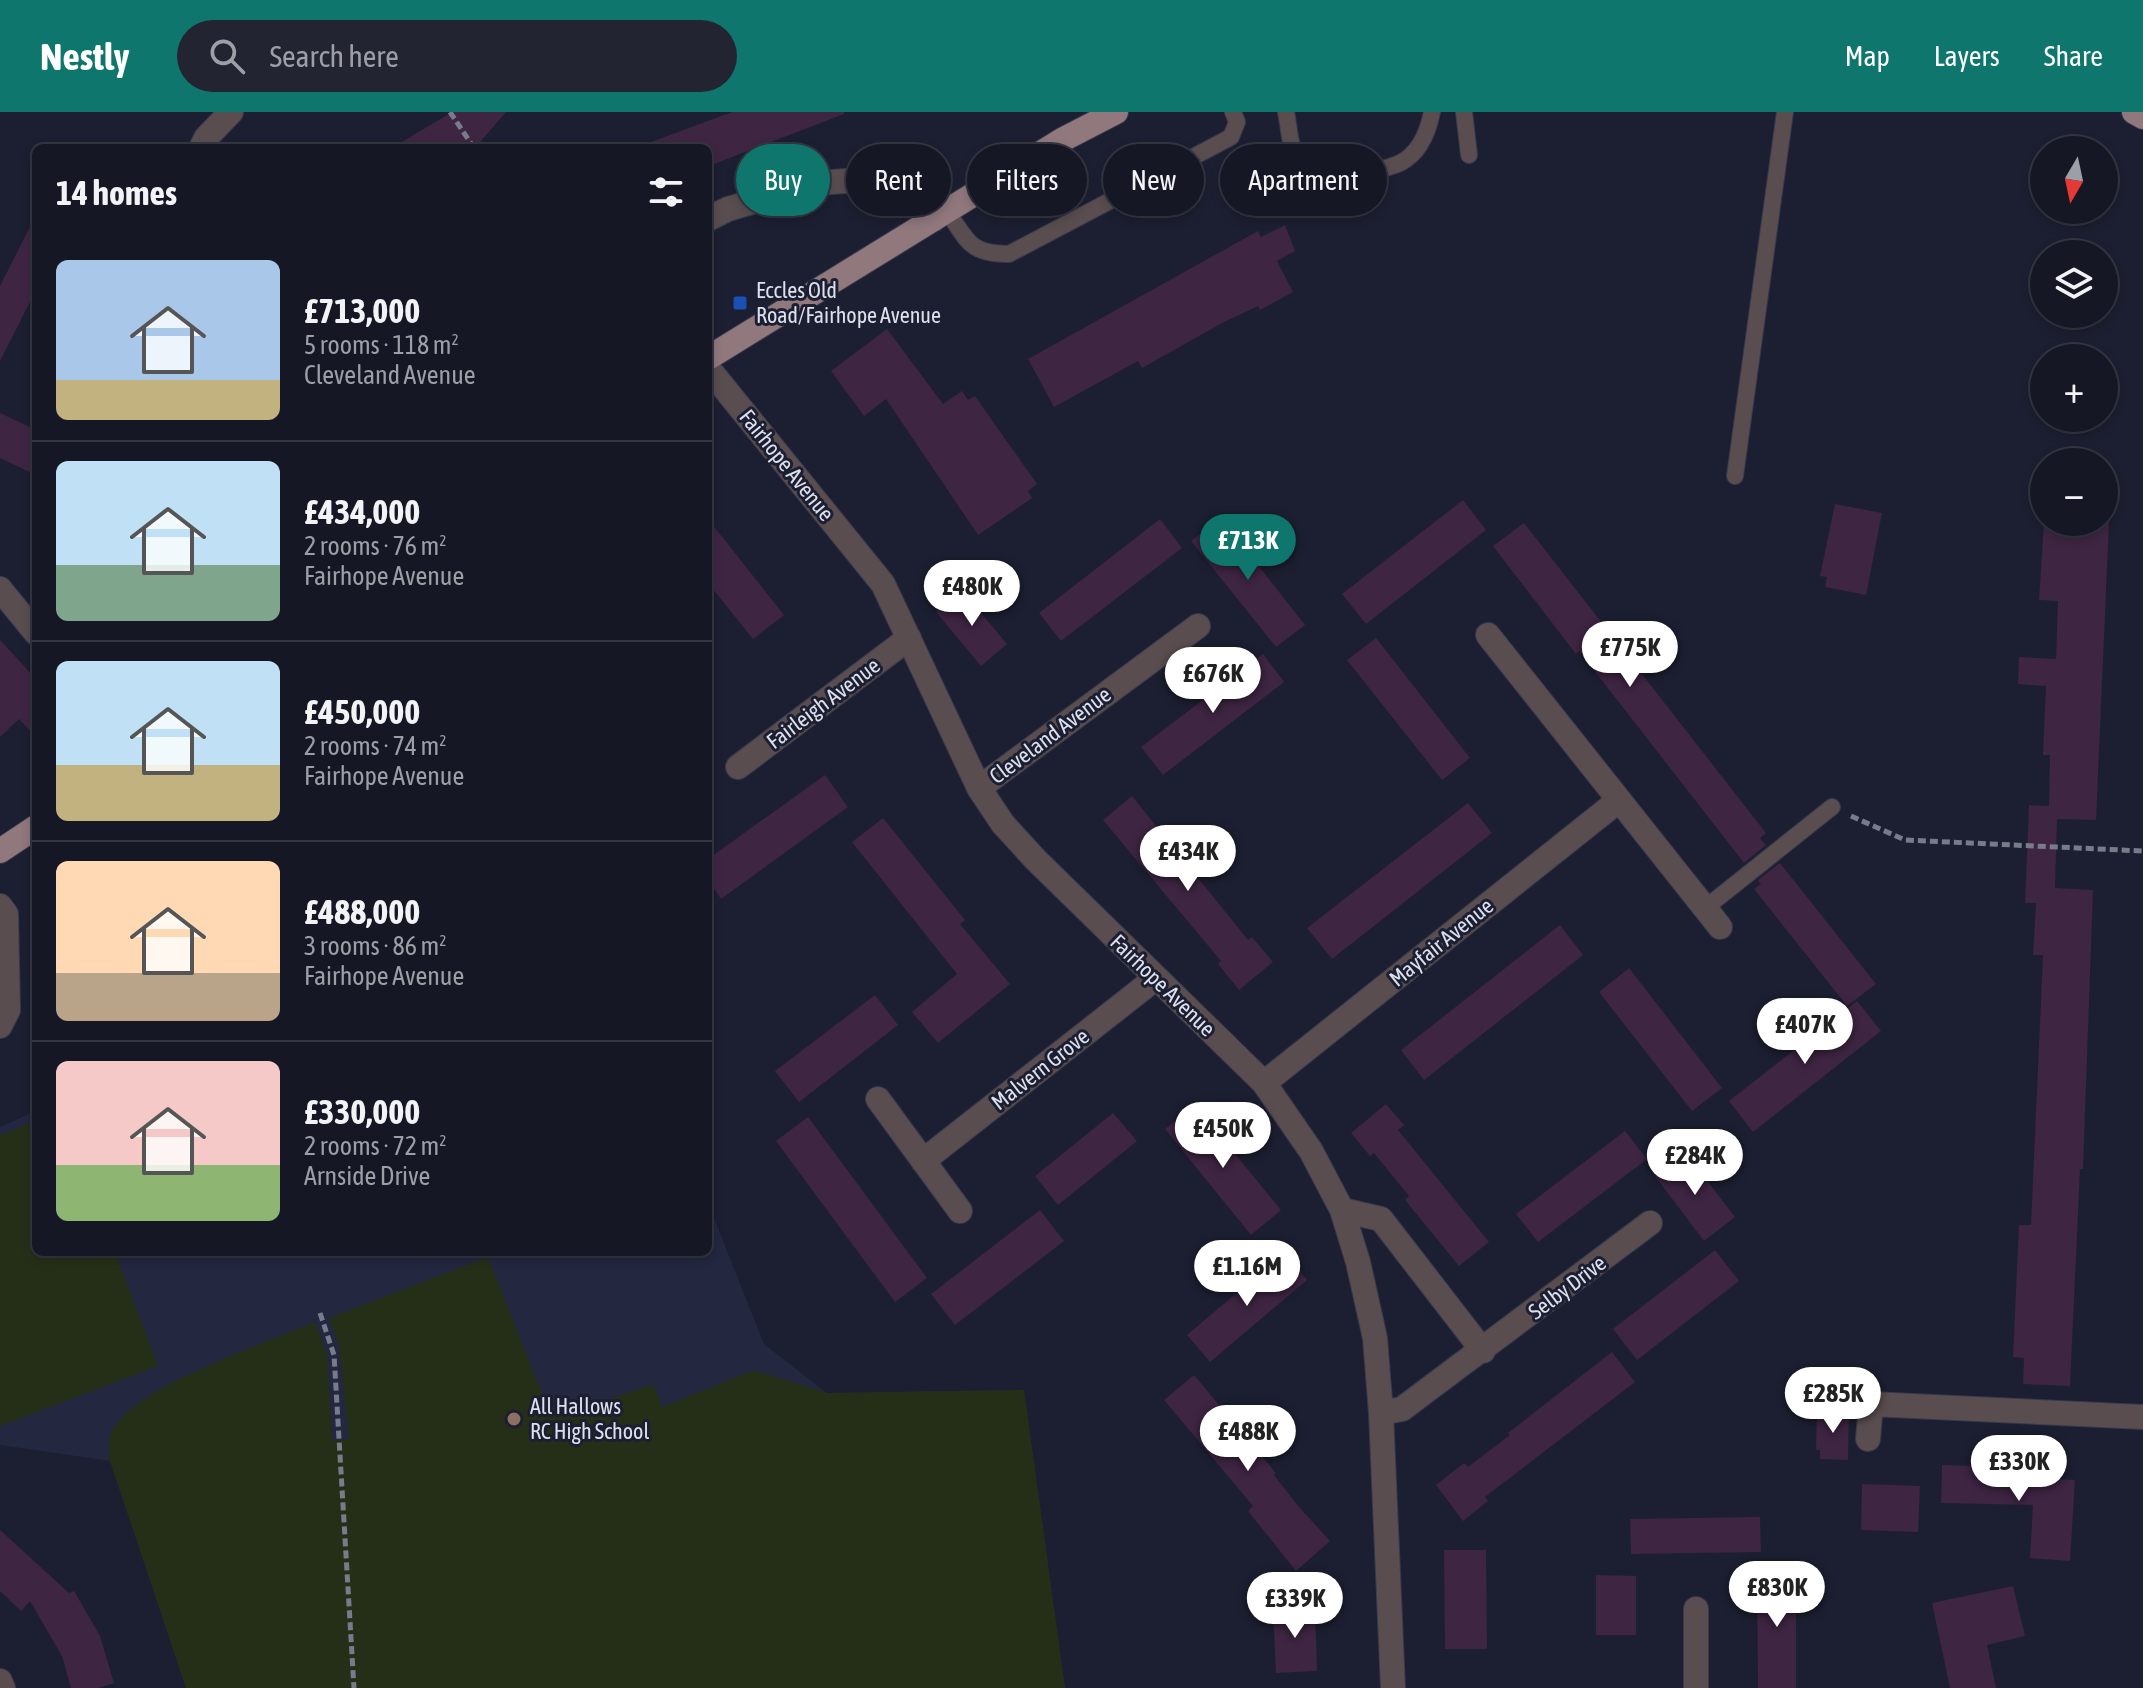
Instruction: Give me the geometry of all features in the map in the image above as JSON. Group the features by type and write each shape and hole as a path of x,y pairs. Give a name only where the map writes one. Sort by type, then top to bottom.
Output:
{"main road":[{"path":"951,209 1062,140 1116,112"},
{"path":"2134,112 2143,117"},
{"path":"712,356 939,216"},
{"path":"0,851 32,830"}],"street":[{"path":"203,144 231,112"},
{"path":"712,217 728,209 818,183 846,181"},
{"name":"Fairhope Avenue","path":"712,373 883,584 979,788 1003,824 1264,1083 1311,1151 1342,1210 1358,1262 1375,1338 1393,1688"},
{"path":"0,589 32,628"},
{"name":"Cleveland Avenue","path":"979,788 1198,626"},
{"path":"1488,635 1712,918"},
{"name":"Fairleigh Avenue","path":"738,767 909,638"},
{"name":"Mayfair Avenue","path":"1264,1083 1618,801"},
{"path":"0,906 6,914 8,1010 0,1026"},
{"name":"Malvern Grove","path":"923,1161 1156,978"},
{"path":"878,1099 960,1211"},
{"path":"1342,1210 1381,1219 1483,1351"},
{"name":"Selby Drive","path":"1381,1413 1402,1409 1650,1223"},
{"path":"1868,1439 1871,1404 2143,1417"},
{"path":"1696,1609 1696,1688"},
{"path":"0,1681 3,1688"}],"lane":[{"path":"942,216 970,245 986,254 1009,254 1231,137 1237,122 1233,112"},
{"path":"1286,112 1297,160 1306,169 1328,175 1360,174 1400,163 1416,150 1428,133 1432,112"},
{"path":"1464,112 1469,155"},
{"path":"1735,476 1785,112"},
{"path":"1712,918 1832,807"}],"path":[{"path":"450,112 471,144"},
{"path":"1832,807 1905,840 2143,851"},
{"path":"320,1313 334,1355 354,1688"}],"shaded area":[{"name":"All Hallows RC High School","path":"32,1113 32,1256 712,1256 712,1213 764,1344 827,1393 1024,1390 1065,1688 186,1688 110,1461 0,1445 0,1127"}],"green space":[{"path":"32,1123 32,1256 117,1256 158,1366 0,1426 0,1135"},
{"name":"All Hallows RC High School","path":"488,1257 551,1417 653,1384 662,1407 754,1370 827,1393 1024,1390 1065,1688 186,1688 110,1461 109,1443 115,1426 130,1410 178,1380 315,1322 327,1354 332,1441 349,1439 339,1346 329,1318"}],"building":[{"path":"452,112 506,112 478,144 399,144"},
{"path":"732,112 844,112 766,144 736,144 736,156 714,164 712,144 646,144"},
{"path":"32,223 32,298 0,361 0,286"},
{"path":"1285,225 1295,251 1277,261 1293,292 1260,310 1258,306 1224,322 1142,368 1138,361 1054,407 1028,359 1258,231 1261,237"},
{"path":"887,329 943,404 962,391 968,400 975,396 1037,484 1028,491 1032,498 978,535 886,399 864,416 831,371"},
{"path":"0,413 32,428 32,473 0,458"},
{"path":"1463,500 1486,530 1366,624 1342,594"},
{"path":"1835,504 1882,513 1866,595 1825,587 1827,577 1820,576"},
{"path":"1221,518 1305,625 1276,647 1191,541"},
{"path":"1160,519 1182,548 1061,641 1039,613"},
{"path":"1524,523 1766,833 1760,838 1766,845 1744,863 1493,546"},
{"path":"712,524 784,615 753,639 712,588"},
{"path":"2043,536 2108,536 2096,820 2057,819 2055,888 2093,890 2083,1169 2080,1169 2070,1386 2023,1384 2024,1358 2013,1357 2019,1225 2031,1225 2043,955 2033,955 2036,903 2025,903 2029,805 2049,806 2050,755 2043,755 2046,686 2018,684 2019,657 2056,659 2058,601 2039,600"},
{"path":"962,590 1007,644 981,666 936,612"},
{"path":"1376,638 1470,758 1442,780 1347,660"},
{"path":"0,640 32,675 32,733 19,719 0,737"},
{"path":"1263,654 1284,682 1163,775 1141,747"},
{"path":"825,775 848,807 721,899 712,886 712,856"},
{"path":"1132,796 1248,940 1252,937 1273,962 1239,990 1218,964 1221,961 1103,820"},
{"path":"1468,803 1492,833 1332,959 1307,928"},
{"path":"883,818 965,920 960,924 1010,984 938,1043 912,1012 957,974 852,842"},
{"path":"1780,863 1876,984 1847,1006 1754,889 1761,884 1758,880"},
{"path":"1560,925 1583,955 1424,1080 1401,1050"},
{"path":"1629,968 1722,1088 1692,1111 1599,992"},
{"path":"875,995 898,1025 799,1102 775,1071"},
{"path":"1857,1001 1881,1031 1753,1132 1729,1101"},
{"path":"1386,1104 1404,1125 1398,1130 1489,1242 1459,1266 1405,1200 1409,1196 1374,1153 1370,1156 1351,1133"},
{"path":"1195,1105 1281,1210 1251,1235 1165,1129"},
{"path":"1113,1113 1137,1141 1058,1205 1035,1176"},
{"path":"808,1117 927,1278 895,1302 776,1141"},
{"path":"1625,1131 1647,1159 1538,1242 1516,1214"},
{"path":"1686,1153 1735,1217 1704,1241 1655,1176"},
{"path":"1040,1210 1064,1241 955,1325 931,1294"},
{"path":"1715,1250 1739,1281 1637,1360 1613,1329"},
{"path":"1284,1253 1307,1280 1210,1362 1187,1335"},
{"path":"1612,1352 1635,1382 1485,1497 1488,1501 1463,1521 1436,1485 1464,1463 1468,1467"},
{"path":"1194,1375 1276,1473 1274,1475 1299,1507 1330,1541 1296,1571 1248,1511 1253,1506 1164,1400"},
{"path":"1817,1410 1849,1411 1848,1460 1820,1459 1820,1450 1816,1450"},
{"path":"1942,1465 2002,1467 2002,1477 2075,1480 2070,1561 2030,1558 2033,1505 1941,1503"},
{"path":"1862,1484 1920,1486 1918,1532 1861,1530"},
{"path":"1760,1517 1761,1552 1631,1554 1630,1519"},
{"path":"0,1530 69,1593 74,1591 100,1636 114,1683 98,1688 71,1688 62,1656 30,1601 21,1611 0,1591"},
{"path":"1444,1550 1486,1550 1487,1649 1445,1649"},
{"path":"1757,1570 1796,1570 1796,1688 1758,1688"},
{"path":"1596,1575 1636,1576 1636,1635 1596,1635"},
{"path":"2013,1586 2025,1636 1987,1645 1996,1688 1950,1688 1932,1603"},
{"path":"1315,1607 1317,1671 1276,1673 1273,1608"}],"place":[{"name":"Eccles Old Road/Fairhope Avenue","path":"740,303"},
{"name":"All Hallows RC High School","path":"514,1419"}]}
